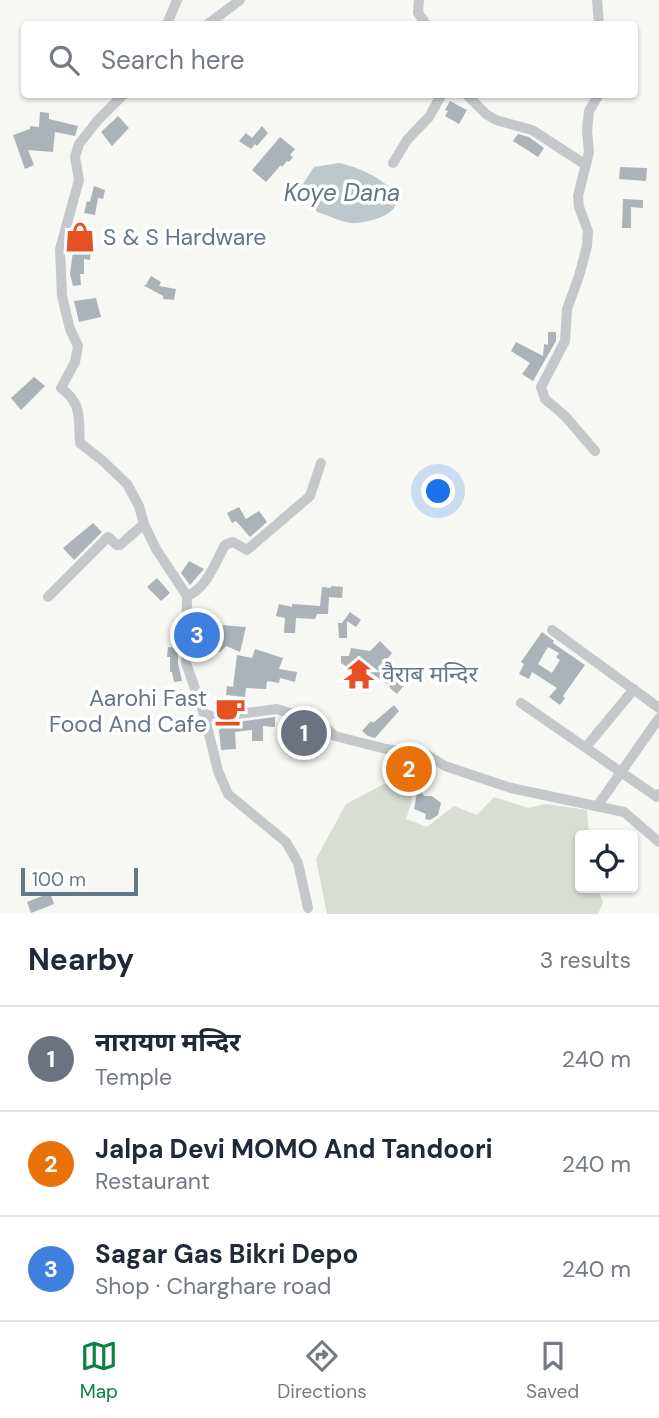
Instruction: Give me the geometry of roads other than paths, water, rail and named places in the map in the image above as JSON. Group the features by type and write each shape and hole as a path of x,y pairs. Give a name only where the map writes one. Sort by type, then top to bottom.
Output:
{"street":[{"path":"168,21 177,0"},
{"path":"212,21 240,0"},
{"path":"419,0 418,13 424,21"},
{"path":"597,0 599,21"},
{"path":"120,98 79,144 75,157 79,180 60,249 62,296 70,329 78,346 75,362 61,388 72,396 79,408 80,443 127,484 156,549 187,596 187,663 219,771 228,794 286,842 298,863 308,908"},
{"path":"393,163 407,140 429,117 440,98"},
{"path":"470,98 496,120 532,130 586,165"},
{"path":"595,451 565,416 545,399 541,387 565,341 567,309 587,246 587,231 578,196 589,152 587,121 597,98"},
{"path":"187,596 198,592 205,583 225,545 233,542 247,550 310,496 321,463"},
{"path":"48,597 108,537 120,545 144,524"},
{"path":"552,630 659,708"},
{"path":"586,747 634,690"},
{"path":"521,703 657,797 659,794"},
{"path":"204,714 215,717 276,709 319,722 335,736 386,750 426,755 445,766 512,788 624,812 659,842"},
{"path":"598,805 659,718"}],"water":[{"name":"Koye Dana","path":"339,163 369,173 388,187 396,199 391,211 377,219 354,223 317,212 303,184 314,167"}],"place":[{"name":"S & S Hardware","path":"80,237"},
{"name":"Sagar Gas Bikri Depo","path":"197,635"},
{"name":"वैराब मन्दिर","path":"359,674"},
{"name":"Aarohi Fast Food And Cafe","path":"230,711"},
{"name":"नारायण मन्दिर","path":"304,733"},
{"name":"Jalpa Devi MOMO And Tandoori","path":"409,769"}]}
